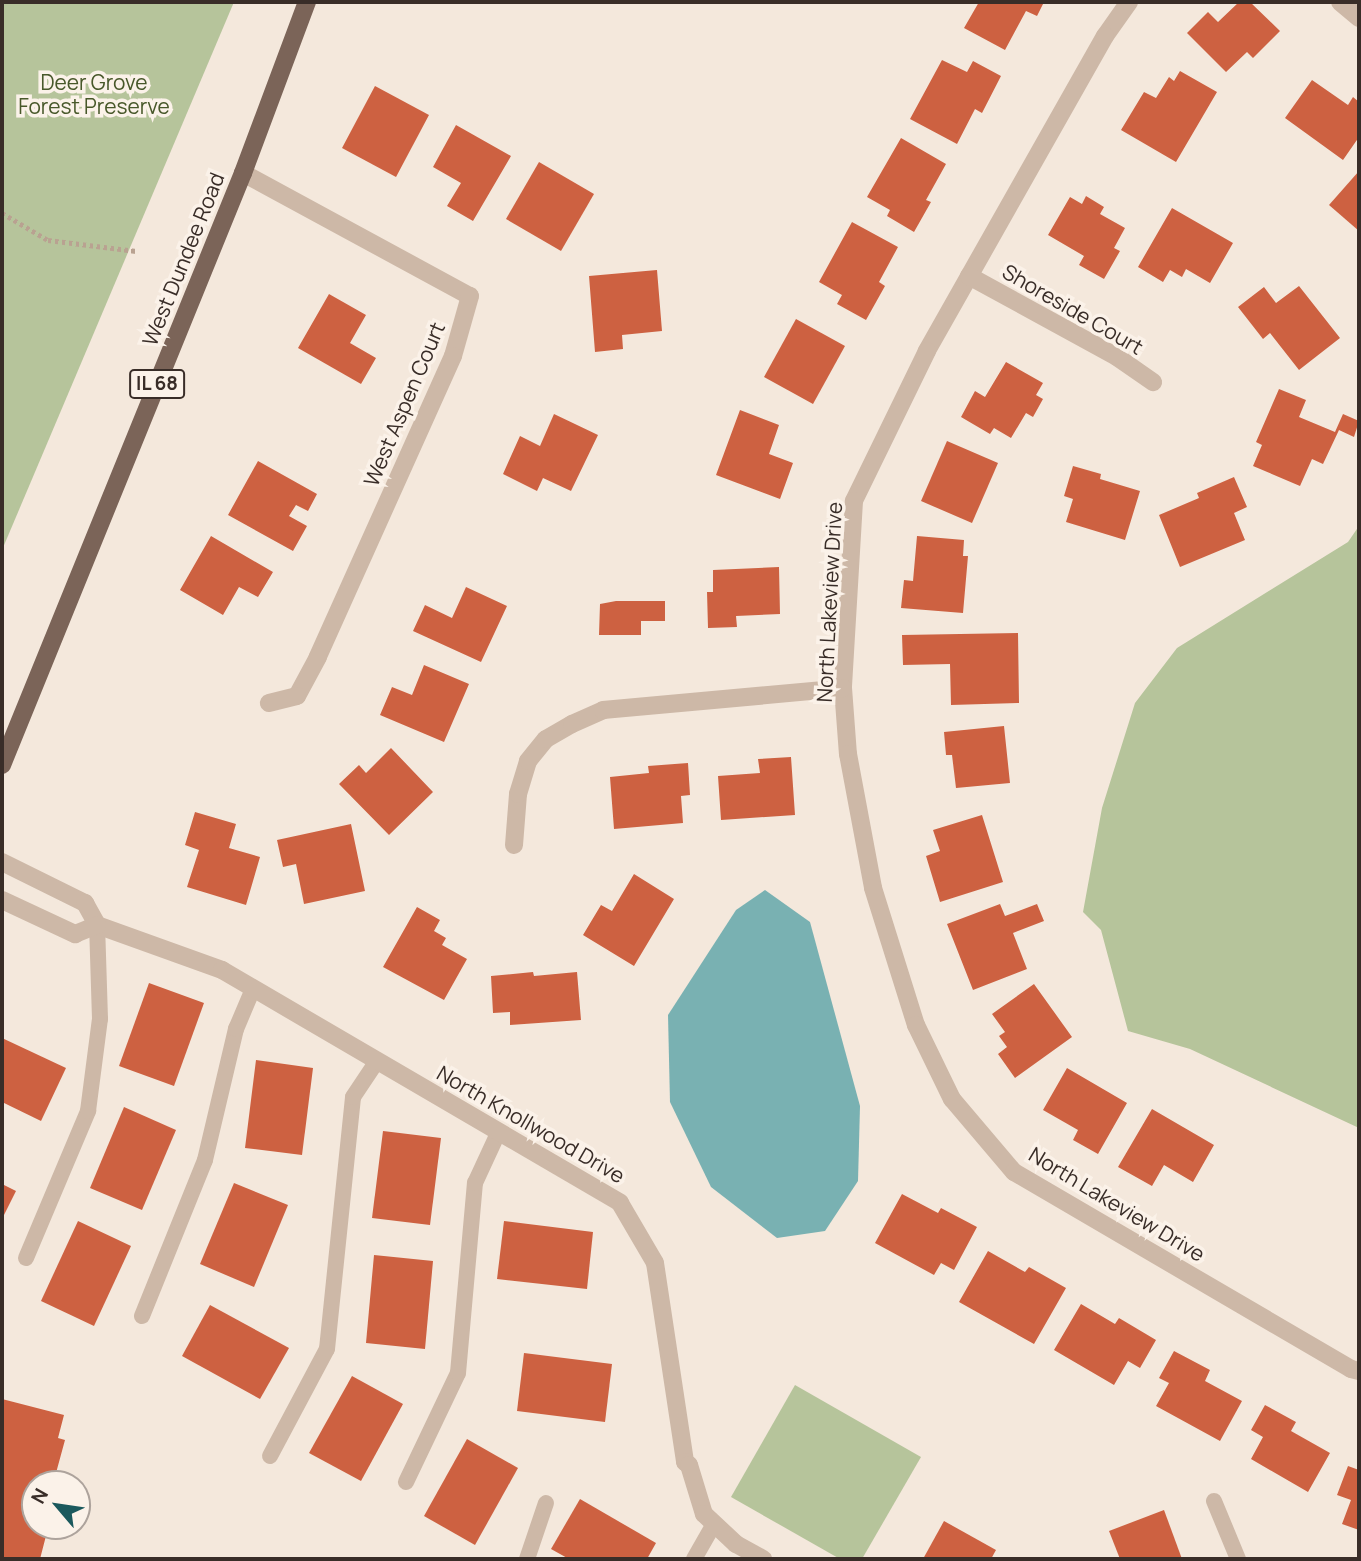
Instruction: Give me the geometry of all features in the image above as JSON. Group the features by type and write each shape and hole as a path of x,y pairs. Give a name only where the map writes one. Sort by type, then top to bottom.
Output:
{"main road":[{"name":"West Dundee Road","path":"2,765 243,173 307,2"}],"street":[{"name":"North Lakeview Drive","path":"1129,2 1105,36 927,351 854,501 843,688 848,754 873,888 916,1025 952,1099 1014,1172 1351,1369 1359,1371"},
{"path":"1340,2 1359,18"},
{"name":"West Aspen Court","path":"243,173 470,296 453,356 318,657 297,696 269,704"},
{"name":"Shoreside Court","path":"969,276 1118,357 1153,382"},
{"path":"514,845 518,794 528,761 546,739 572,724 603,710 843,688"},
{"path":"2,862 85,903 97,925"},
{"name":"North Knollwood Drive","path":"2,900 75,934 97,925 222,970 620,1203 655,1263 685,1462 689,1465 704,1514 736,1545 763,1559"}],"lane":[{"path":"26,1258 88,1111 100,1019 97,925"},
{"path":"142,1316 205,1160 236,1029 253,989"},
{"path":"270,1456 327,1349 354,1097 377,1061"},
{"path":"406,1482 457,1373 475,1183 499,1131"},
{"path":"1214,1501 1238,1559"},
{"path":"527,1559 546,1503"},
{"path":"694,1559 715,1524"}],"path":[{"path":"2,213 47,240 136,251"}],"green space":[{"name":"Deer Grove Forest Preserve","path":"2,2 234,2 2,550"},
{"path":"1359,526 1359,1128 1190,1049 1128,1031 1101,930 1083,912 1102,808 1135,703 1177,648 1348,542"},
{"path":"795,1385 921,1457 862,1559 840,1559 731,1497"}],"water":[{"path":"765,890 810,922 860,1106 858,1181 825,1231 777,1238 711,1187 670,1102 668,1015 736,910"}],"building":[{"path":"979,2 1044,2 1037,16 1026,11 1005,50 964,28"},
{"path":"1239,2 1250,2 1280,31 1253,58 1247,52 1226,72 1187,33 1208,12 1218,22"},
{"path":"942,60 967,72 973,61 1001,76 982,113 975,109 957,144 910,119"},
{"path":"1180,71 1217,92 1176,162 1121,130 1144,92 1156,98 1169,77 1174,81"},
{"path":"1312,80 1348,105 1353,97 1359,102 1359,137 1343,160 1285,118"},
{"path":"375,86 429,115 396,177 342,148"},
{"path":"456,125 511,156 473,221 447,206 461,183 433,167"},
{"path":"901,138 946,164 926,200 931,202 914,232 887,216 890,210 867,197"},
{"path":"539,162 594,194 561,251 506,219"},
{"path":"1359,171 1359,231 1329,205"},
{"path":"1086,196 1104,207 1100,214 1125,228 1114,248 1120,251 1104,279 1079,265 1084,256 1048,235 1070,197 1082,204"},
{"path":"1172,208 1233,243 1210,283 1186,269 1182,277 1170,270 1163,282 1138,267"},
{"path":"852,222 898,247 879,282 885,286 866,320 837,304 842,295 819,282"},
{"path":"657,270 662,331 622,335 623,349 595,352 589,276"},
{"path":"1299,286 1340,338 1299,370 1270,333 1263,339 1238,307 1264,287 1276,303"},
{"path":"329,294 366,315 350,343 376,358 361,384 298,348"},
{"path":"796,319 845,346 813,404 764,377"},
{"path":"1006,362 1043,383 1036,395 1043,399 1033,417 1026,413 1011,438 994,428 990,434 961,417 975,391 985,397"},
{"path":"1279,389 1306,400 1299,417 1335,432 1343,414 1359,421 1354,437 1339,430 1323,464 1312,459 1300,486 1253,466 1262,445 1256,442"},
{"path":"740,410 779,425 769,454 793,463 780,499 716,475"},
{"path":"554,414 598,435 571,491 543,478 537,491 503,474 520,436 540,446"},
{"path":"947,441 998,463 972,523 921,501"},
{"path":"258,461 317,494 308,511 296,505 289,516 307,526 293,551 228,515"},
{"path":"1073,466 1101,474 1100,479 1140,491 1125,540 1066,522 1073,499 1064,496"},
{"path":"1234,477 1247,507 1234,513 1245,540 1180,567 1159,515 1199,498 1197,493"},
{"path":"211,536 273,572 258,597 239,587 223,615 180,590"},
{"path":"917,536 964,540 963,556 968,556 963,613 901,608 904,580 913,581"},
{"path":"779,567 780,614 736,616 737,627 708,628 707,592 713,592 713,570"},
{"path":"466,587 507,606 481,662 413,631 425,605 452,618"},
{"path":"616,601 665,601 665,621 641,621 641,635 599,635 600,604"},
{"path":"1018,633 1019,703 951,705 950,664 903,665 902,635"},
{"path":"424,665 469,684 444,742 380,715 392,687 412,695"},
{"path":"1004,726 1010,783 956,788 952,755 946,755 944,732"},
{"path":"391,748 433,792 389,835 339,784 359,765 366,773"},
{"path":"791,757 795,815 721,820 718,776 760,773 758,759"},
{"path":"688,763 690,795 681,796 683,823 614,829 610,777 649,773 648,766"},
{"path":"195,812 236,824 229,848 260,857 246,905 187,887 199,850 185,845"},
{"path":"982,815 1003,882 940,902 926,856 940,851 933,830"},
{"path":"351,824 365,891 304,904 296,864 283,867 277,840"},
{"path":"634,874 674,899 634,966 583,935 601,905 612,911"},
{"path":"1000,904 1005,916 1037,904 1044,921 1013,933 1027,969 973,990 947,924"},
{"path":"417,907 440,920 434,931 446,938 442,945 467,959 444,1000 383,967"},
{"path":"533,972 534,976 577,972 581,1020 510,1025 510,1012 493,1013 491,976"},
{"path":"149,983 204,1003 174,1086 119,1066"},
{"path":"1034,984 1072,1037 1015,1078 998,1054 1007,1047 999,1036 1005,1032 992,1014"},
{"path":"2,1038 66,1068 41,1121 2,1102"},
{"path":"256,1060 313,1068 302,1155 245,1148"},
{"path":"1067,1068 1127,1103 1098,1154 1073,1140 1078,1130 1043,1110"},
{"path":"124,1107 176,1130 142,1210 90,1188"},
{"path":"1152,1109 1214,1145 1193,1182 1164,1165 1152,1186 1118,1167"},
{"path":"383,1131 441,1138 430,1225 372,1218"},
{"path":"234,1183 288,1205 254,1287 200,1264"},
{"path":"2,1184 16,1191 2,1219"},
{"path":"902,1194 938,1213 941,1208 977,1227 954,1270 941,1263 934,1275 875,1243"},
{"path":"78,1221 131,1246 94,1326 41,1301"},
{"path":"504,1221 593,1232 587,1289 497,1279"},
{"path":"988,1251 1025,1272 1029,1267 1066,1288 1034,1344 959,1302"},
{"path":"374,1255 433,1261 425,1349 366,1343"},
{"path":"1081,1304 1115,1324 1119,1318 1156,1340 1140,1368 1128,1361 1114,1385 1054,1350"},
{"path":"210,1305 289,1348 260,1399 182,1356"},
{"path":"1174,1351 1210,1370 1205,1381 1242,1401 1220,1441 1156,1406 1169,1383 1159,1378"},
{"path":"524,1353 612,1364 605,1422 517,1411"},
{"path":"352,1376 403,1404 361,1481 309,1453"},
{"path":"2,1399 64,1415 58,1438 65,1440 57,1470 21,1470 21,1540 45,1540 40,1559 2,1559"},
{"path":"1265,1405 1296,1422 1291,1431 1330,1453 1308,1492 1251,1459 1263,1437 1251,1430"},
{"path":"467,1439 518,1468 475,1545 424,1516"},
{"path":"1348,1466 1359,1470 1359,1530 1342,1524 1351,1500 1337,1495"},
{"path":"580,1499 656,1543 647,1559 569,1559 551,1549"},
{"path":"1164,1510 1182,1559 1120,1559 1109,1531"},
{"path":"944,1521 996,1550 991,1559 923,1559"}]}
